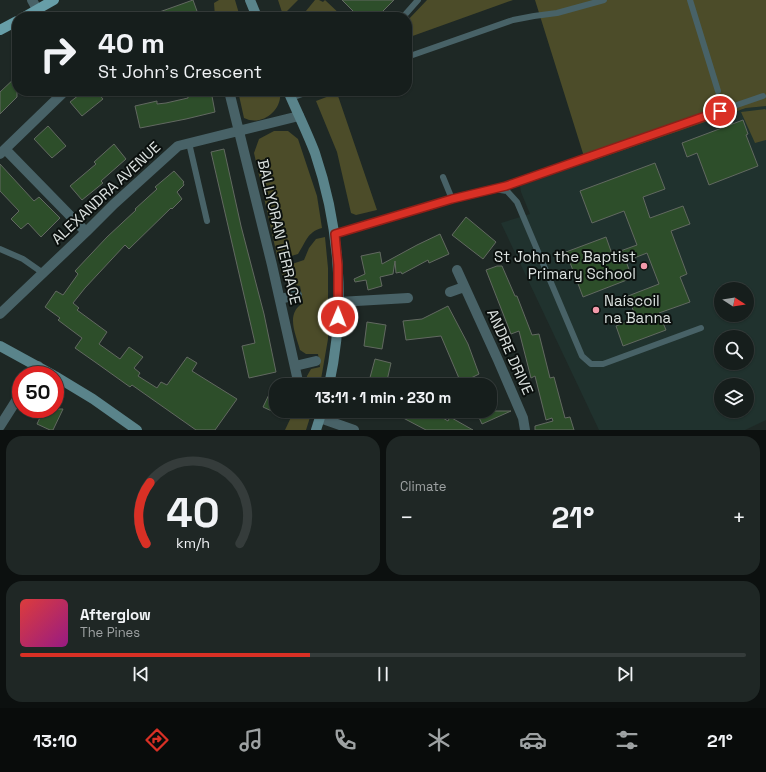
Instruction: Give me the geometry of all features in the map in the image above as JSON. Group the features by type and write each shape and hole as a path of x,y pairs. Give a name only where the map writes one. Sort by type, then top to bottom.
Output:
{"main road":[{"path":"32,12 54,0"},
{"path":"250,0 255,12"},
{"path":"0,30 12,24"},
{"path":"291,96 314,153 325,189 335,234 338,265 338,333 330,378"},
{"path":"0,346 38,366"},
{"path":"64,382 93,399 137,430"},
{"path":"316,430 320,418"}],"street":[{"path":"32,0 37,9"},
{"path":"60,96 3,151 86,232"},
{"name":"BALLYORAN TERRACE","path":"230,96 280,299 297,378"},
{"name":"ALEXANDRA AVENUE","path":"0,314 114,204 178,146 299,116"},
{"name":"ANDRE DRIVE","path":"457,270 508,382 523,418 525,430"},
{"path":"450,292 464,287"},
{"path":"280,299 297,295"},
{"path":"339,302 408,298"},
{"path":"295,366 316,361"},
{"path":"0,426 12,407"},
{"path":"329,418 354,430"}],"lane":[{"path":"407,12 418,0"},
{"path":"412,55 513,20 557,13 604,0"},
{"path":"690,0 718,91"},
{"path":"335,234 452,199 494,189 763,96"},
{"path":"189,144 207,221"},
{"path":"443,177 452,199"},
{"path":"494,189 507,191 517,202 582,356 591,364 603,364 701,328"},
{"path":"0,249 23,259 43,273"}],"shaded area":[{"path":"219,0 235,0 239,12 215,12 214,3"},
{"path":"278,0 298,0 286,12 282,12"},
{"path":"315,0 323,2 325,0 338,12 305,12"},
{"path":"427,0 513,0 412,36 412,16"},
{"path":"535,0 766,0 766,106 746,108 586,163"},
{"path":"239,96 280,96 275,110 270,115 258,120 244,118"},
{"path":"329,96 338,96 377,210 356,215 351,213 337,152 316,101"},
{"name":"St John the Baptist Primary School","path":"766,106 766,420 745,430 599,430 501,223 530,214 520,186 746,108"},
{"path":"765,109 766,140 755,143 741,112"},
{"path":"274,131 288,131 298,139 317,196 322,228 310,235 298,254 278,260 254,153 259,139"},
{"path":"325,237 328,268 328,339 321,378 307,378 311,369 320,367 318,354 306,354 300,350 294,331 293,318 294,313 303,303 300,286 286,281 280,268 304,260 309,248 316,239"},
{"path":"291,418 310,418 306,430 285,430"}],"building":[{"path":"193,0 197,12 159,12"},
{"path":"342,0 394,0 382,12 354,12"},
{"path":"12,81 12,96 17,97 0,114 0,92"},
{"path":"78,96 100,96 103,99 82,116 70,102"},
{"path":"188,96 212,96 215,112 140,128 135,106 157,101 157,104 166,103 188,98"},
{"path":"743,120 748,134 746,135 758,166 709,185 697,153 687,157 682,143"},
{"path":"48,126 66,146 52,158 34,139"},
{"path":"114,144 126,159 101,181 103,183 82,200 70,186 96,164 94,162"},
{"path":"224,149 241,226 264,314 276,372 249,378 242,346 255,343 211,152"},
{"path":"655,163 665,189 643,197 650,218 683,206 690,224 671,231 687,274 680,277 690,302 659,313 666,330 623,346 616,326 636,318 628,296 659,284 647,253 626,261 632,278 583,297 566,252 606,237 612,254 637,245 624,211 592,223 580,191"},
{"path":"0,164 34,201 39,197 60,218 41,237 28,223 21,229 11,219 19,211 0,191"},
{"path":"174,171 184,182 184,185 177,192 182,199 129,249 125,245 73,303 79,308 77,310 107,332 99,344 120,359 129,347 143,357 134,368 140,373 138,376 157,388 161,382 167,385 187,357 197,363 192,371 237,399 215,430 196,430 132,385 130,387 75,348 82,338 58,320 60,318 45,307 56,291 63,295 78,274 75,271 107,237 136,210 135,209 157,189 155,187"},
{"path":"466,217 496,242 483,259 452,235"},
{"path":"440,234 449,254 429,263 428,260 402,274 401,272 396,273 395,261 393,274 380,277 382,286 368,290 366,280 355,282 354,279 365,274 361,256 380,252 382,264"},
{"path":"497,266 502,266 515,296 517,296 532,335 539,334 550,378 554,377 565,418 570,417 574,430 535,430 535,426 553,421 552,418 546,420 535,376 531,378 519,331 511,334 486,270"},
{"path":"448,306 468,344 479,374 471,378 459,378 441,336 406,340 403,321 422,319"},
{"path":"367,322 386,325 382,349 364,346"},
{"path":"375,359 391,363 388,378 370,378"},
{"path":"269,395 269,410 263,407"},
{"path":"497,411 511,411 497,417"},
{"path":"40,418 59,418 53,430 37,424"},
{"path":"403,418 443,418 448,421 450,418 452,418 473,430 426,430"},
{"path":"479,418 495,418 482,424"}],"place":[{"name":"St John the Baptist Primary School","path":"644,266"},
{"name":"Naíscoil na Banna","path":"596,310"}],"route":[{"path":"338,317 338,265 335,234 452,199 506,186 720,111"}]}
